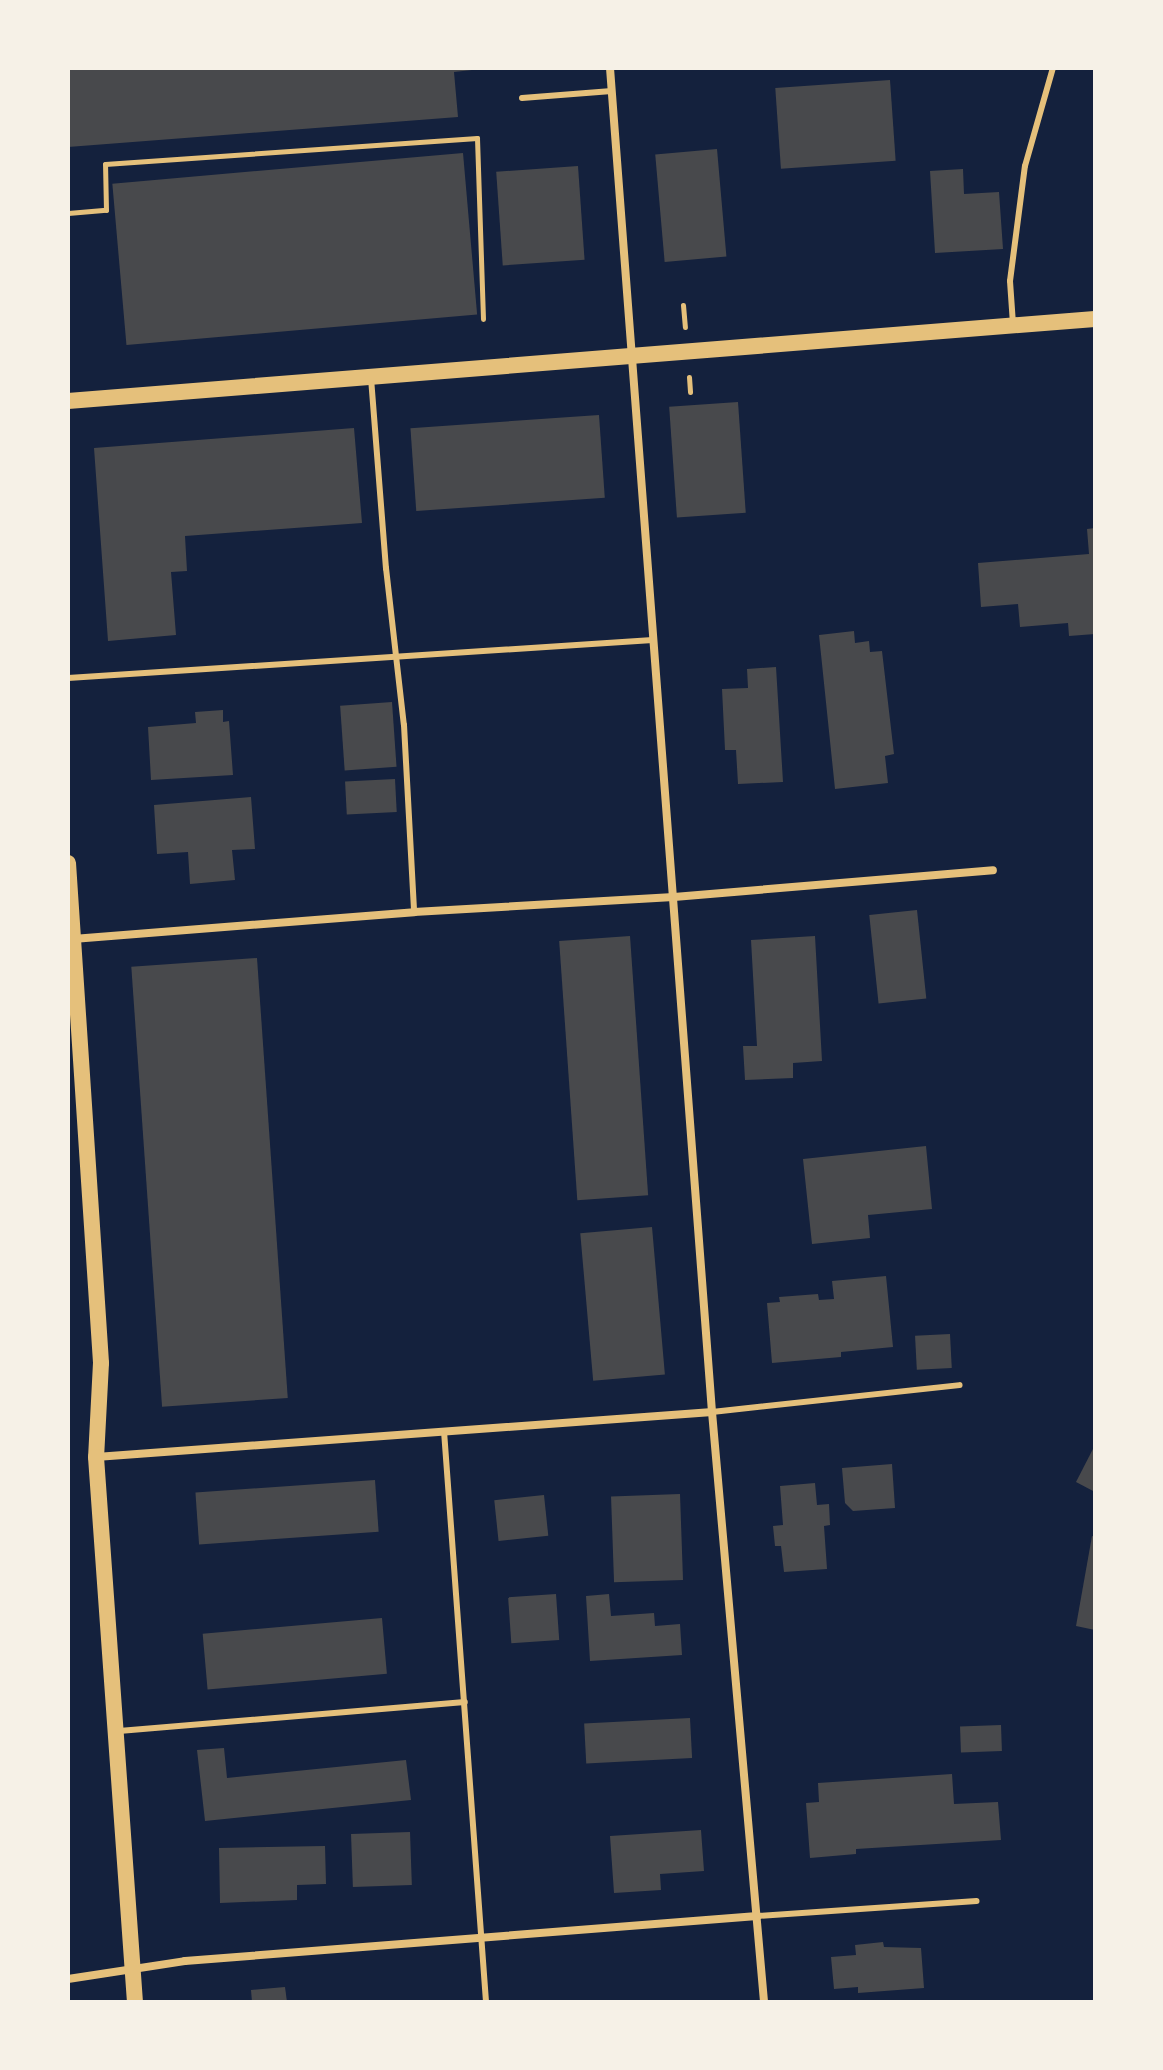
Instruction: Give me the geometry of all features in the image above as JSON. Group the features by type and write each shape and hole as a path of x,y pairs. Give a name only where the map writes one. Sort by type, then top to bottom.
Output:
{"main road":[{"path":"68,401 1095,319"},
{"path":"68,863 70,939 101,1363 96,1457 135,2002"}],"street":[{"path":"610,68 712,1412 764,2002"},
{"path":"70,939 414,912 674,897 993,870"},
{"path":"96,1457 712,1412"},
{"path":"68,1979 185,1961 757,1916"}],"lane":[{"path":"1013,324 1010,281 1025,166 1053,68"},
{"path":"522,98 612,91"},
{"path":"371,378 411,816 414,912"},
{"path":"68,678 653,640"},
{"path":"712,1412 960,1385"},
{"path":"444,1431 486,2002"},
{"path":"115,1731 465,1702"},
{"path":"757,1916 976,1901"}],"path":[{"path":"68,213 106,210 105,164 477,138 483,319"}],"building":[{"path":"68,68 472,70 454,72 458,117 68,147"},
{"path":"890,80 896,161 781,169 775,88"},
{"path":"717,149 726,257 665,262 655,154"},
{"path":"463,153 477,314 126,345 112,184"},
{"path":"578,166 585,260 503,265 496,172"},
{"path":"963,169 964,194 999,192 1003,249 935,253 930,171"},
{"path":"738,402 746,513 677,518 669,407"},
{"path":"599,415 605,498 416,511 410,428"},
{"path":"354,428 362,523 185,536 187,571 171,572 176,635 108,641 94,448"},
{"path":"1095,528 1095,634 1069,636 1068,623 1020,627 1018,604 981,607 978,563 1089,554 1087,529"},
{"path":"854,631 855,643 869,641 870,652 882,651 894,754 885,756 888,783 835,789 819,635"},
{"path":"776,667 783,782 738,784 736,750 725,750 722,689 748,688 747,669"},
{"path":"392,702 397,767 345,770 340,706"},
{"path":"223,710 223,722 229,721 233,775 151,780 148,727 196,723 195,712"},
{"path":"395,779 397,812 347,815 345,782"},
{"path":"251,797 255,849 232,850 235,880 190,884 188,852 157,854 154,805"},
{"path":"917,910 926,999 879,1004 869,915"},
{"path":"630,936 648,1195 577,1200 559,941"},
{"path":"815,936 822,1061 793,1063 793,1078 745,1080 743,1046 757,1046 751,940"},
{"path":"257,958 288,1398 162,1407 131,967"},
{"path":"926,1146 932,1209 868,1215 870,1238 812,1244 803,1159"},
{"path":"652,1227 665,1374 593,1381 580,1233"},
{"path":"886,1276 893,1347 841,1352 841,1357 772,1363 767,1303 780,1302 779,1297 818,1294 819,1300 834,1299 832,1281"},
{"path":"950,1334 952,1368 917,1370 915,1336"},
{"path":"1095,1445 1095,1492 1076,1482"},
{"path":"892,1464 895,1508 853,1511 845,1503 842,1468"},
{"path":"375,1480 379,1532 199,1544 195,1493"},
{"path":"815,1483 817,1505 829,1504 830,1525 824,1526 827,1569 784,1572 781,1546 775,1546 773,1526 783,1525 780,1486"},
{"path":"680,1494 683,1580 614,1582 611,1496"},
{"path":"544,1495 548,1536 499,1541 494,1500"},
{"path":"1092,1536 1095,1537 1095,1630 1076,1626"},
{"path":"556,1594 559,1640 511,1643 508,1597"},
{"path":"609,1594 611,1616 654,1613 655,1626 680,1624 682,1655 590,1661 586,1596"},
{"path":"382,1618 387,1674 208,1689 203,1634"},
{"path":"690,1718 692,1758 586,1763 584,1724"},
{"path":"1001,1725 1002,1751 961,1752 960,1726"},
{"path":"224,1748 227,1778 406,1760 411,1800 205,1821 197,1750"},
{"path":"952,1774 954,1804 998,1802 1001,1840 856,1849 856,1854 810,1858 806,1803 819,1802 818,1783"},
{"path":"701,1830 704,1871 660,1874 661,1890 614,1893 610,1836"},
{"path":"410,1832 412,1885 353,1887 351,1834"},
{"path":"325,1846 326,1884 297,1885 297,1900 220,1903 219,1848"},
{"path":"883,1942 884,1947 921,1948 924,1988 858,1993 858,1987 834,1989 831,1957 856,1955 855,1945"},
{"path":"285,1987 287,2002 252,2002 251,1990"}]}
